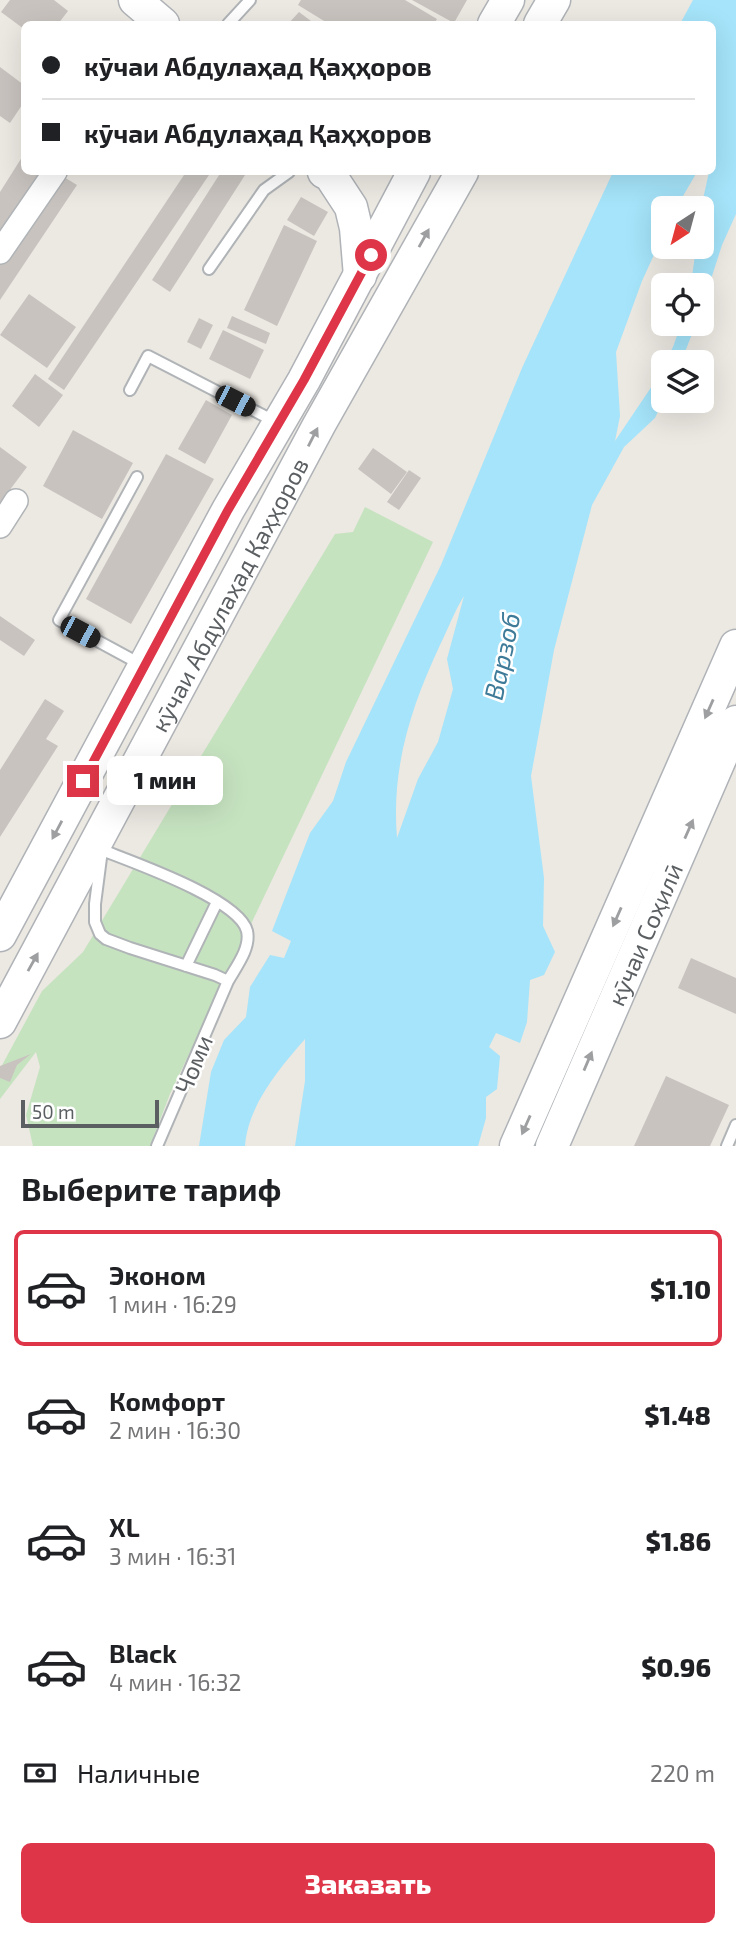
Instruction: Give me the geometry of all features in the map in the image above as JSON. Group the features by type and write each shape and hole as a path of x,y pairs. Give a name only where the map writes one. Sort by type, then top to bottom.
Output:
{"main road":[{"path":"496,21 508,0"},
{"path":"542,21 554,0"},
{"path":"334,175 351,207 356,228 360,276"},
{"name":"кӯчаи Абдулаҳад Қаҳҳоров","path":"0,935 228,510 360,276 412,175"},
{"name":"кӯчаи Абдулаҳад Қаҳҳоров","path":"0,1022 319,425 460,175"},
{"path":"516,1146 736,646"},
{"name":"кӯчаи Соҳилӣ","path":"552,1146 736,722"}],"street":[{"path":"0,252 53,175"},
{"path":"0,526 16,501"}],"lane":[{"path":"231,21 250,0"},
{"path":"209,269 264,190 285,175"},
{"path":"130,390 148,356 279,423"},
{"path":"137,477 59,620 144,667"},
{"path":"186,966 217,902 173,878 102,850 95,904 95,922 100,933 106,939 228,981"},
{"name":"Чоми","path":"157,1146 228,981 243,954 248,934 236,916 217,902"},
{"path":"727,1146 736,1125"}],"green space":[{"path":"365,507 433,542 170,1094 150,1146 33,1146 26,1115 40,1067 36,1052 0,1099 0,1069 42,991 83,952 335,534 353,532"}],"water":[{"path":"693,0 736,0 736,214 713,273 693,273 694,259 714,259 714,196 704,196 708,175 716,175 716,21 682,21"},
{"name":"Варзоб","path":"612,175 695,175 683,196 651,196 652,259 616,352 620,416 615,441 651,387 651,413 657,413 624,447 592,505 554,650 531,776 544,878 543,926 555,952 544,975 530,980 527,1022 520,1043 496,1033 489,1047 500,1056 497,1089 486,1097 486,1118 478,1146 295,1146 305,1081 305,1039 275,1075 258,1102 247,1131 245,1146 199,1146 211,1072 224,1040 246,1017 250,987 270,955 284,958 291,941 272,931 310,833 333,801 346,762 441,565 522,368","holes":["464,596 447,659 453,689 438,742 418,779 397,838 397,787 405,738 420,691"]},
{"path":"677,336 691,336 686,350 671,350"}],"building":[{"path":"10,0 54,0 68,11 60,21 21,21 21,27 1,12"},
{"path":"301,0 405,0 437,19 324,21 298,5"},
{"path":"412,0 467,0 455,21"},
{"path":"299,12 311,21 291,21"},
{"path":"0,67 21,83 21,106 10,123 0,116"},
{"path":"21,159 21,175 39,175 0,236 0,192"},
{"path":"58,175 77,185 0,300 0,262"},
{"path":"184,175 209,175 64,390 48,379"},
{"path":"219,175 245,175 170,292 152,280"},
{"path":"301,197 328,212 314,236 287,220"},
{"path":"284,225 317,241 277,326 244,310"},
{"path":"29,294 76,327 47,368 0,335"},
{"path":"232,316 270,333 266,344 227,328"},
{"path":"199,318 213,325 201,349 187,342"},
{"path":"223,330 264,350 250,379 209,359"},
{"path":"35,374 63,395 39,427 12,406"},
{"path":"206,400 232,415 205,464 178,449"},
{"path":"73,430 133,463 102,519 43,486"},
{"path":"0,447 27,467 0,503"},
{"path":"373,448 407,472 391,494 358,469"},
{"path":"166,454 214,479 131,624 86,599"},
{"path":"409,470 421,478 399,510 387,502"},
{"path":"0,616 35,640 24,656 0,640"},
{"path":"45,699 64,711 46,739 58,746 0,837 0,770"},
{"path":"691,958 736,978 736,1014 678,988"},
{"path":"31,1054 17,1065 10,1082 0,1078 0,1066"},
{"path":"666,1076 729,1105 710,1146 634,1146"}],"route":[{"path":"83,781 228,510 304,380 371,255"}]}
